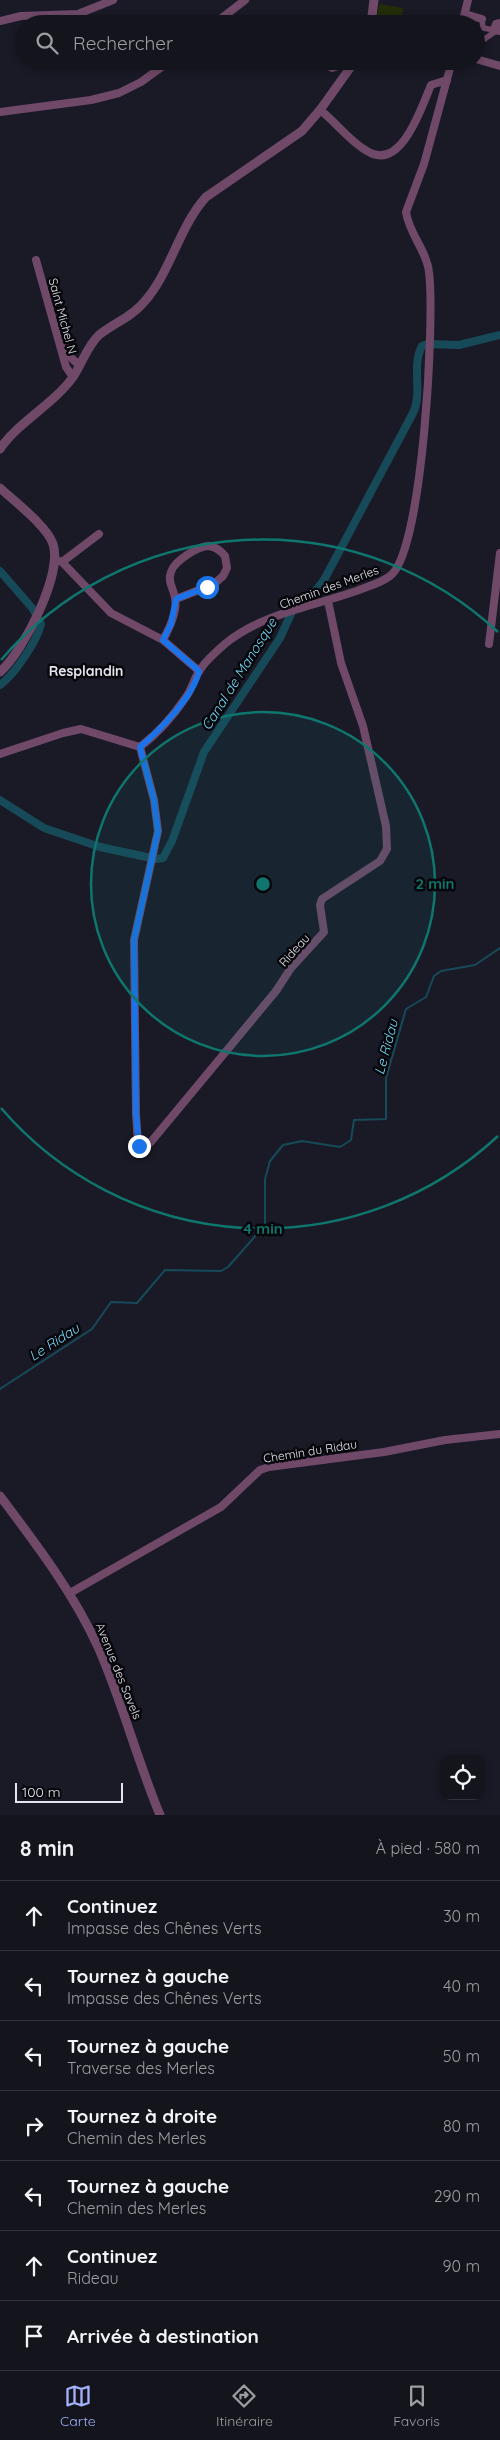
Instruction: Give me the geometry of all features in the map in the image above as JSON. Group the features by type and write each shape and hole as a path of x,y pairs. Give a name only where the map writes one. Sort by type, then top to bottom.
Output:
{"street":[{"path":"50,15 78,14 113,0"},
{"path":"226,15 245,0"},
{"path":"372,15 374,0"},
{"path":"468,0 465,14 468,15"},
{"path":"0,21 15,17"},
{"path":"485,39 497,31 496,24 500,23"},
{"path":"485,61 500,66"},
{"path":"0,112 91,100 119,93 141,82 158,70"},
{"path":"1,445 73,377 98,336 132,314 146,300 195,210 206,197 298,134 320,110 348,70"},
{"name":"Chemin des Merles","path":"140,747 184,700 199,671 226,644 242,632 286,614 328,602 390,577 401,559 413,505 426,425 431,350 428,266 406,212 424,164 450,70"},
{"path":"320,110 365,151 376,155 385,154 395,149 404,141 432,85 447,80"},
{"name":"Saint Michel N","path":"36,260 66,367 73,377"},
{"path":"52,300 68,355 79,365"},
{"path":"0,488 49,536 58,561 111,614 163,640 199,671"},
{"path":"0,672 21,649 36,620 58,561 99,534"},
{"path":"163,640 171,624 176,599 171,590 170,577 172,569 177,563 196,550 208,546 216,548 225,556 227,568 217,582 176,599"},
{"path":"489,644 500,553"},
{"name":"Rideau","path":"140,747 157,817 158,834 135,933 137,1138 139,1146 146,1147 276,991 290,968 324,932 320,907 322,899 380,861 386,853 387,833 363,726 341,663 328,602"},
{"path":"0,754 81,729 140,747"},
{"name":"Chemin du Ridau","path":"70,1593 221,1507 260,1470 269,1467 384,1452 455,1438 500,1434"},
{"name":"Avenue des Savels","path":"0,1496 70,1593 98,1647 160,1815"}],"green space":[{"path":"379,4 403,8 402,15 377,15"}],"waterway":[{"name":"Canal de Manosque","path":"0,800 44,828 100,847 156,859 163,858 172,841 204,752 280,638 295,605 314,593 324,580 413,413 417,397 417,362 422,346 428,344 459,345 500,335"},
{"name":"Canal de Manosque","path":"0,571 33,609 41,624 25,657 0,685"},
{"name":"Le Ridau","path":"0,1389 92,1329 111,1302 137,1303 165,1270 221,1271 228,1267 265,1225 265,1179 270,1161 283,1145 302,1141 340,1147 351,1140 354,1120 386,1119 386,1078 406,1009 426,997 434,976 441,971 475,965 500,948"}],"district":[{"name":"Resplandin","path":"86,671"}],"route":[{"path":"139,1146 136,1114 134,940 158,834 154,800 140,747 180,705 196,680 199,671 163,640 171,624 176,599 207,587"}]}
